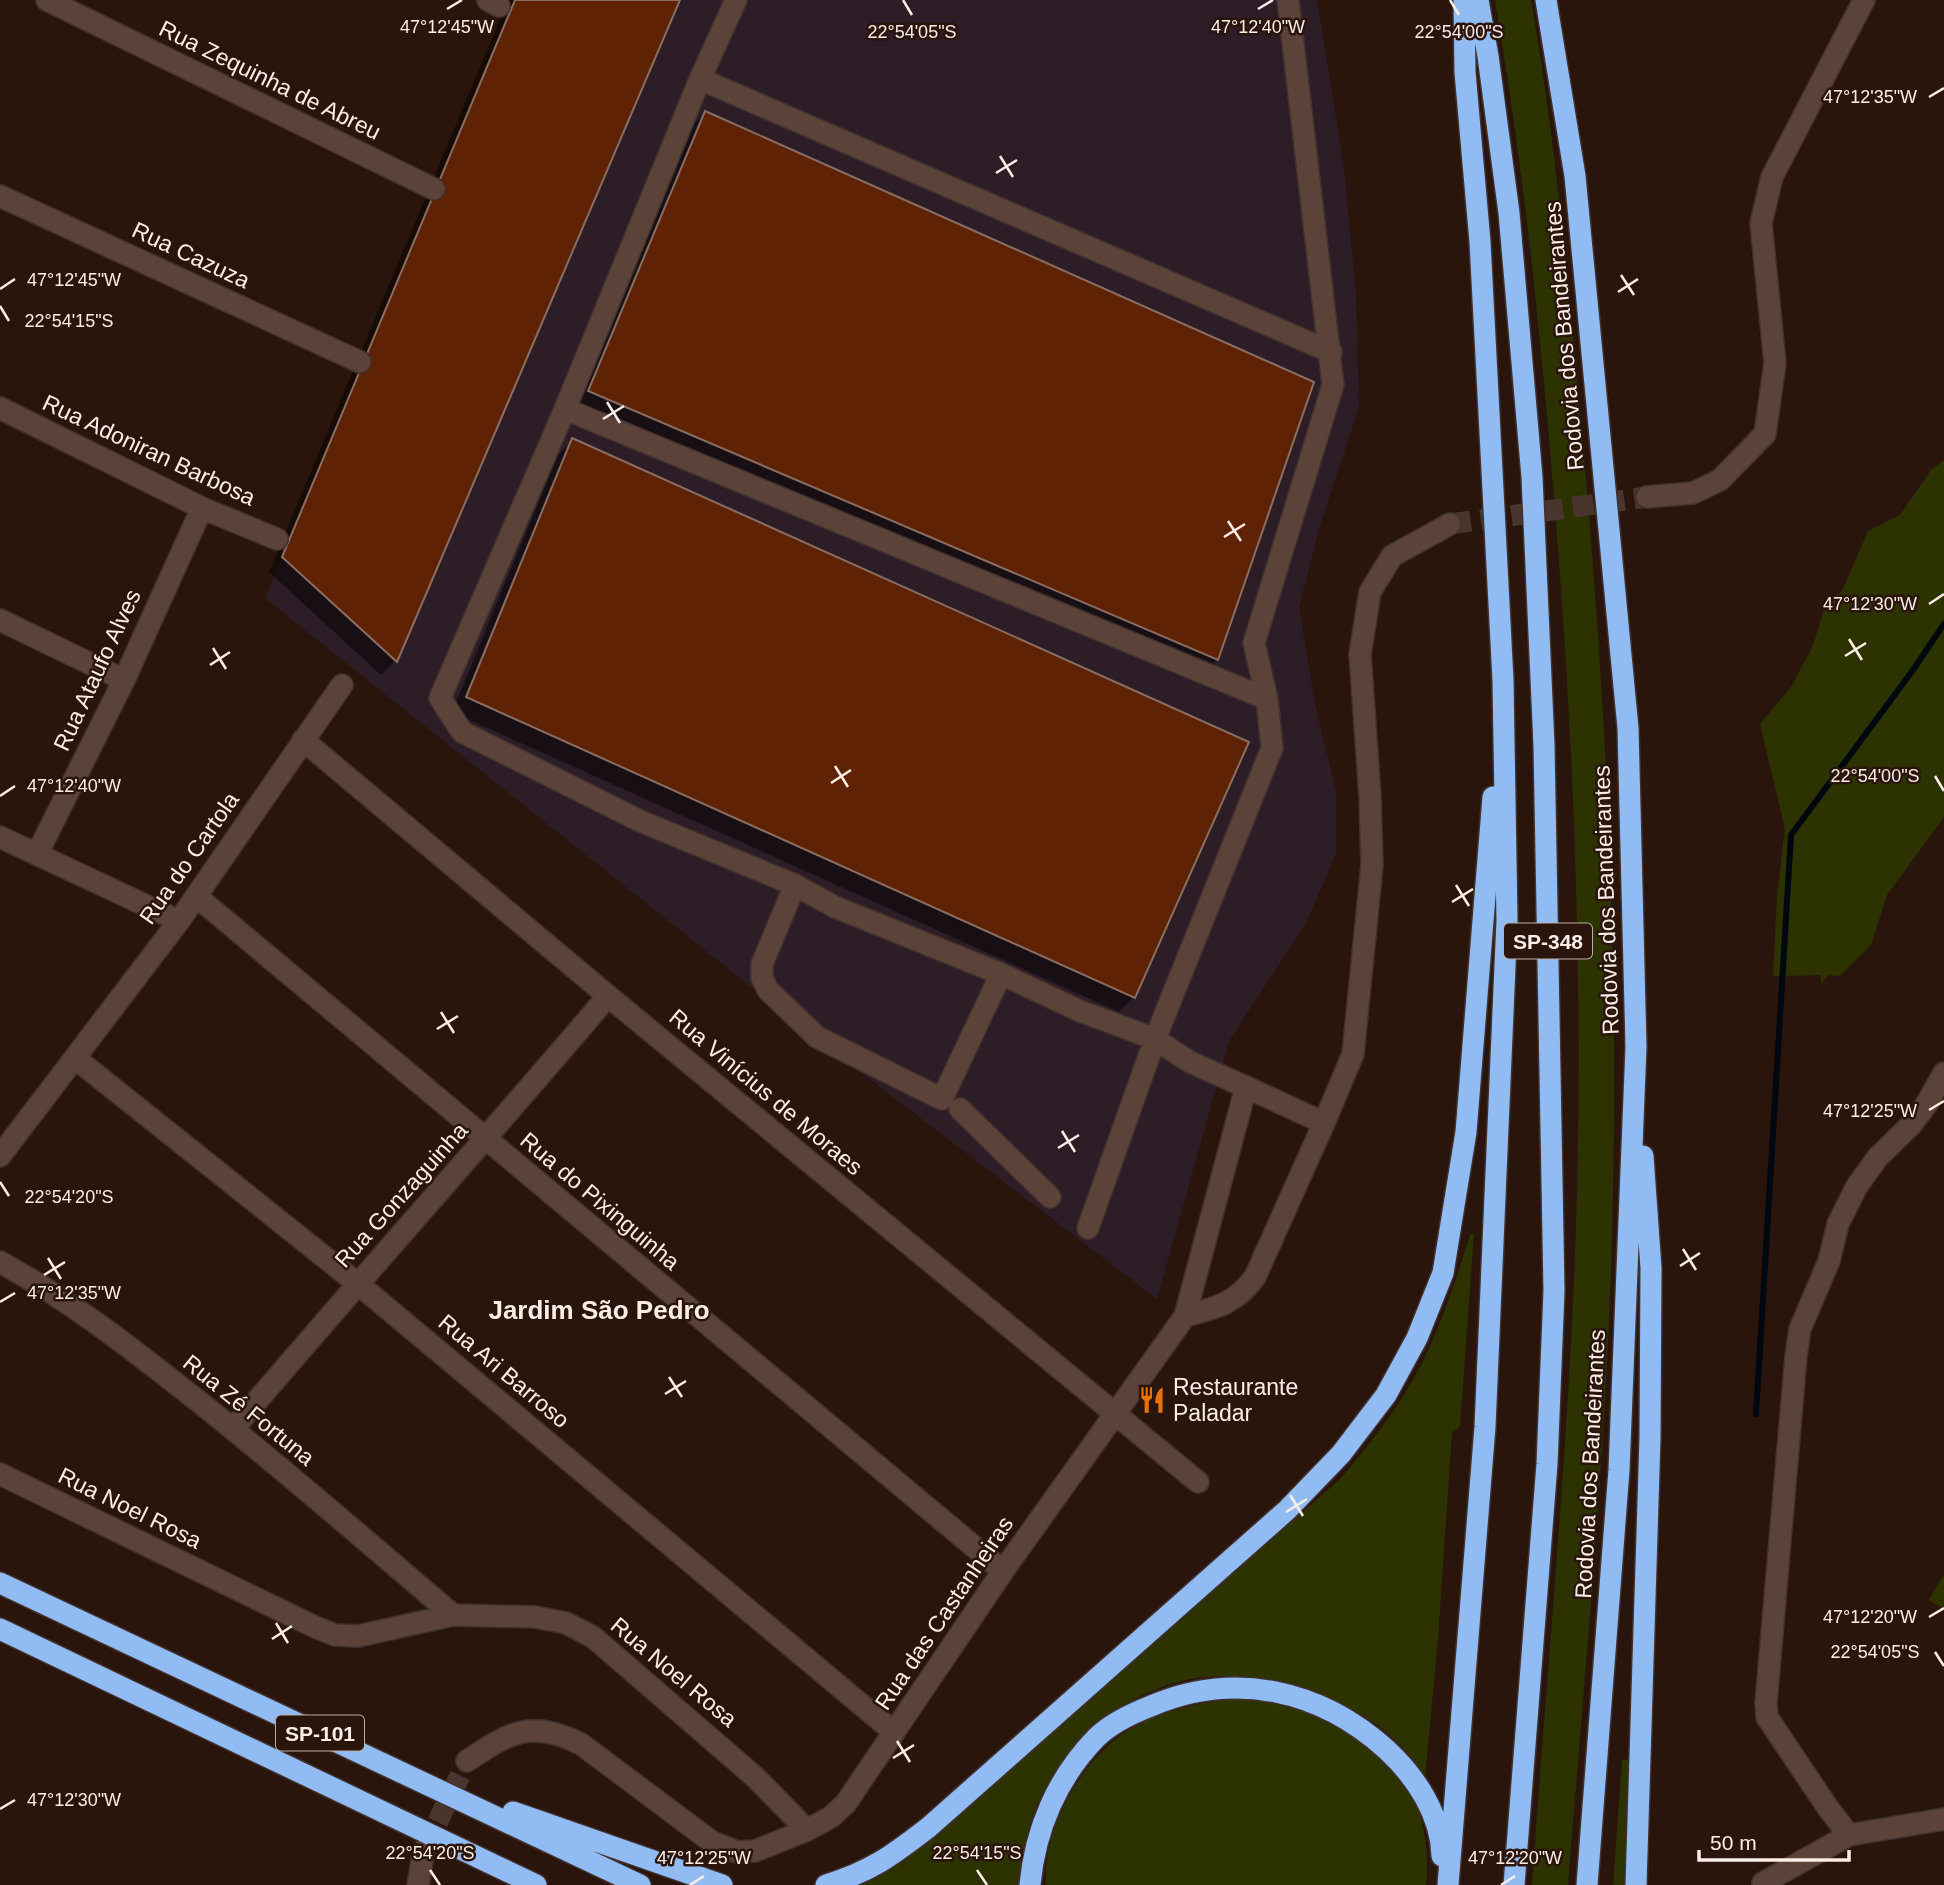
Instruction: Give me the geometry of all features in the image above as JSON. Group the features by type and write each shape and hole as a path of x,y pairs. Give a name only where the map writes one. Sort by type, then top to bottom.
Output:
{"highway":[{"path":"1445,1885 1485,1426 1507,919 1503,680 1480,242 1465,72 1464,0"},
{"name":"Rodovia dos Bandeirantes","path":"1478,0 1509,213 1532,477 1544,745 1555,1292 1547,1464 1514,1885"},
{"name":"Rodovia dos Bandeirantes","path":"1546,0 1575,176 1628,728 1636,1047 1619,1470 1587,1885"},
{"path":"826,1885 850,1878 888,1859 929,1827 1287,1510 1341,1454 1386,1395 1417,1338 1443,1273 1466,1132 1503,680"},
{"path":"1636,1047 1651,1282 1650,1438 1636,1885"},
{"name":"SP-101","path":"0,1583 640,1885"},
{"name":"SP-101","path":"0,1629 536,1885"},
{"path":"1030,1885 1035,1845 1049,1805 1073,1766 1098,1736 1136,1712 1178,1694 1230,1686 1275,1692 1324,1706 1364,1729 1415,1781 1442,1840 1445,1885"},
{"path":"408,1775 722,1885"},
{"path":"409,1825 502,1885"}],"street":[{"name":"Rua Zequinha de Abreu","path":"47,0 434,189"},
{"path":"736,0 700,79 565,409 440,698 462,732 640,821 795,885 835,907 1001,974 1080,1011 1155,1039 1190,1062 1324,1123"},
{"path":"1088,1228 1155,1039 1272,748 1266,699 1254,643 1333,385 1288,0"},
{"path":"1647,498 1693,494 1720,480 1765,434 1775,363 1761,223 1772,177 1864,0"},
{"path":"700,79 1331,352"},
{"name":"Rua Cazuza","path":"0,197 360,362"},
{"name":"Rua Adoniran Barbosa","path":"0,408 202,508 277,539"},
{"path":"565,409 1266,699"},
{"name":"Rua Ataufo Alves","path":"37,854 124,680 202,508"},
{"path":"1246,1087 1185,1316 1219,1307 1243,1293 1255,1277 1353,1054 1372,865 1360,654 1370,592 1392,556 1450,524"},
{"path":"0,620 124,680"},
{"name":"Rua do Cartola","path":"0,1156 179,921 342,685"},
{"name":"Rua Vinícius de Moraes","path":"303,740 608,996 1198,1482"},
{"path":"0,837 179,921"},
{"path":"795,885 762,964 762,978 768,990 817,1037 942,1099 1001,974"},
{"name":"Rua do Pixinguinha","path":"196,896 1003,1571"},
{"name":"Rua Gonzaguinha","path":"233,1429 608,996"},
{"name":"Rua Ari Barroso","path":"75,1058 357,1283 894,1732"},
{"path":"1849,1835 1767,1717 1767,1689 1796,1356 1800,1329 1829,1261 1838,1224 1857,1186 1878,1157 1911,1125 1944,1073"},
{"path":"960,1109 1050,1197"},
{"name":"Rua Zé Fortuna","path":"0,1262 32,1279 99,1323 233,1429 453,1615"},
{"name":"Rua das Castanheiras","path":"807,1830 831,1817 846,1803 1003,1571 1185,1316"},
{"name":"Rua Noel Rosa","path":"0,1474 335,1635 358,1636 453,1615 536,1616 566,1623 593,1637 755,1777 807,1830"},
{"path":"467,1761 495,1742 520,1732 541,1730 560,1734 581,1744 712,1842 737,1852 755,1851 807,1830"},
{"path":"1763,1883 1849,1835 1944,1819"},
{"path":"418,1885 424,1850"}],"shaded area":[{"path":"515,0 1317,0 1344,168 1356,295 1359,407 1319,529 1299,607 1315,705 1336,791 1336,854 1305,925 1229,1041 1157,1299 800,1026 265,598"}],"green space":[{"path":"1495,0 1531,0 1548,108 1567,271 1590,529 1608,813 1614,1003 1611,1280 1596,1539 1568,1885 1532,1885 1574,1280 1578,1010 1574,827 1565,644 1540,346 1521,173"},
{"path":"1944,460 1944,817 1887,895 1871,945 1840,976 1828,975 1822,983 1820,975 1773,976 1777,896 1785,829 1760,724 1791,687 1812,648 1823,613 1843,589 1868,531 1900,515 1931,470"},
{"path":"1474,1233 1460,1426 1452,1432 1438,1639 1425,1778 1400,1745 1375,1724 1350,1708 1323,1696 1264,1679 1234,1676 1178,1682 1145,1694 1115,1711 1088,1732 1065,1757 1047,1786 1033,1817 1024,1850 1021,1885 856,1885 917,1850 950,1823 1339,1480 1386,1422 1420,1367 1444,1312 1470,1235"},
{"path":"1944,1574 1944,1609 1929,1600"},
{"path":"1229,1698 1272,1702 1311,1714 1347,1733 1389,1764 1404,1781 1418,1808 1427,1855 1426,1885 1046,1885 1051,1839 1059,1816 1070,1793 1100,1753 1118,1737 1159,1715"},
{"path":"1630,1759 1624,1885 1613,1885 1622,1760"}],"building":[{"path":"515,0 680,0 397,662 282,557"},
{"path":"705,111 1314,382 1218,660 588,391"},
{"path":"572,438 1249,742 1135,998 466,697"}],"waterway":[{"path":"1756,1414 1791,835 1944,624"}],"tunnel":[{"path":"1450,524 1647,497"},
{"path":"424,1850 467,1761"}],"place":[{"name":"Restaurante Paladar","path":"1152,1400"}],"district":[{"name":"Jardim São Pedro","path":"599,1310"}]}
